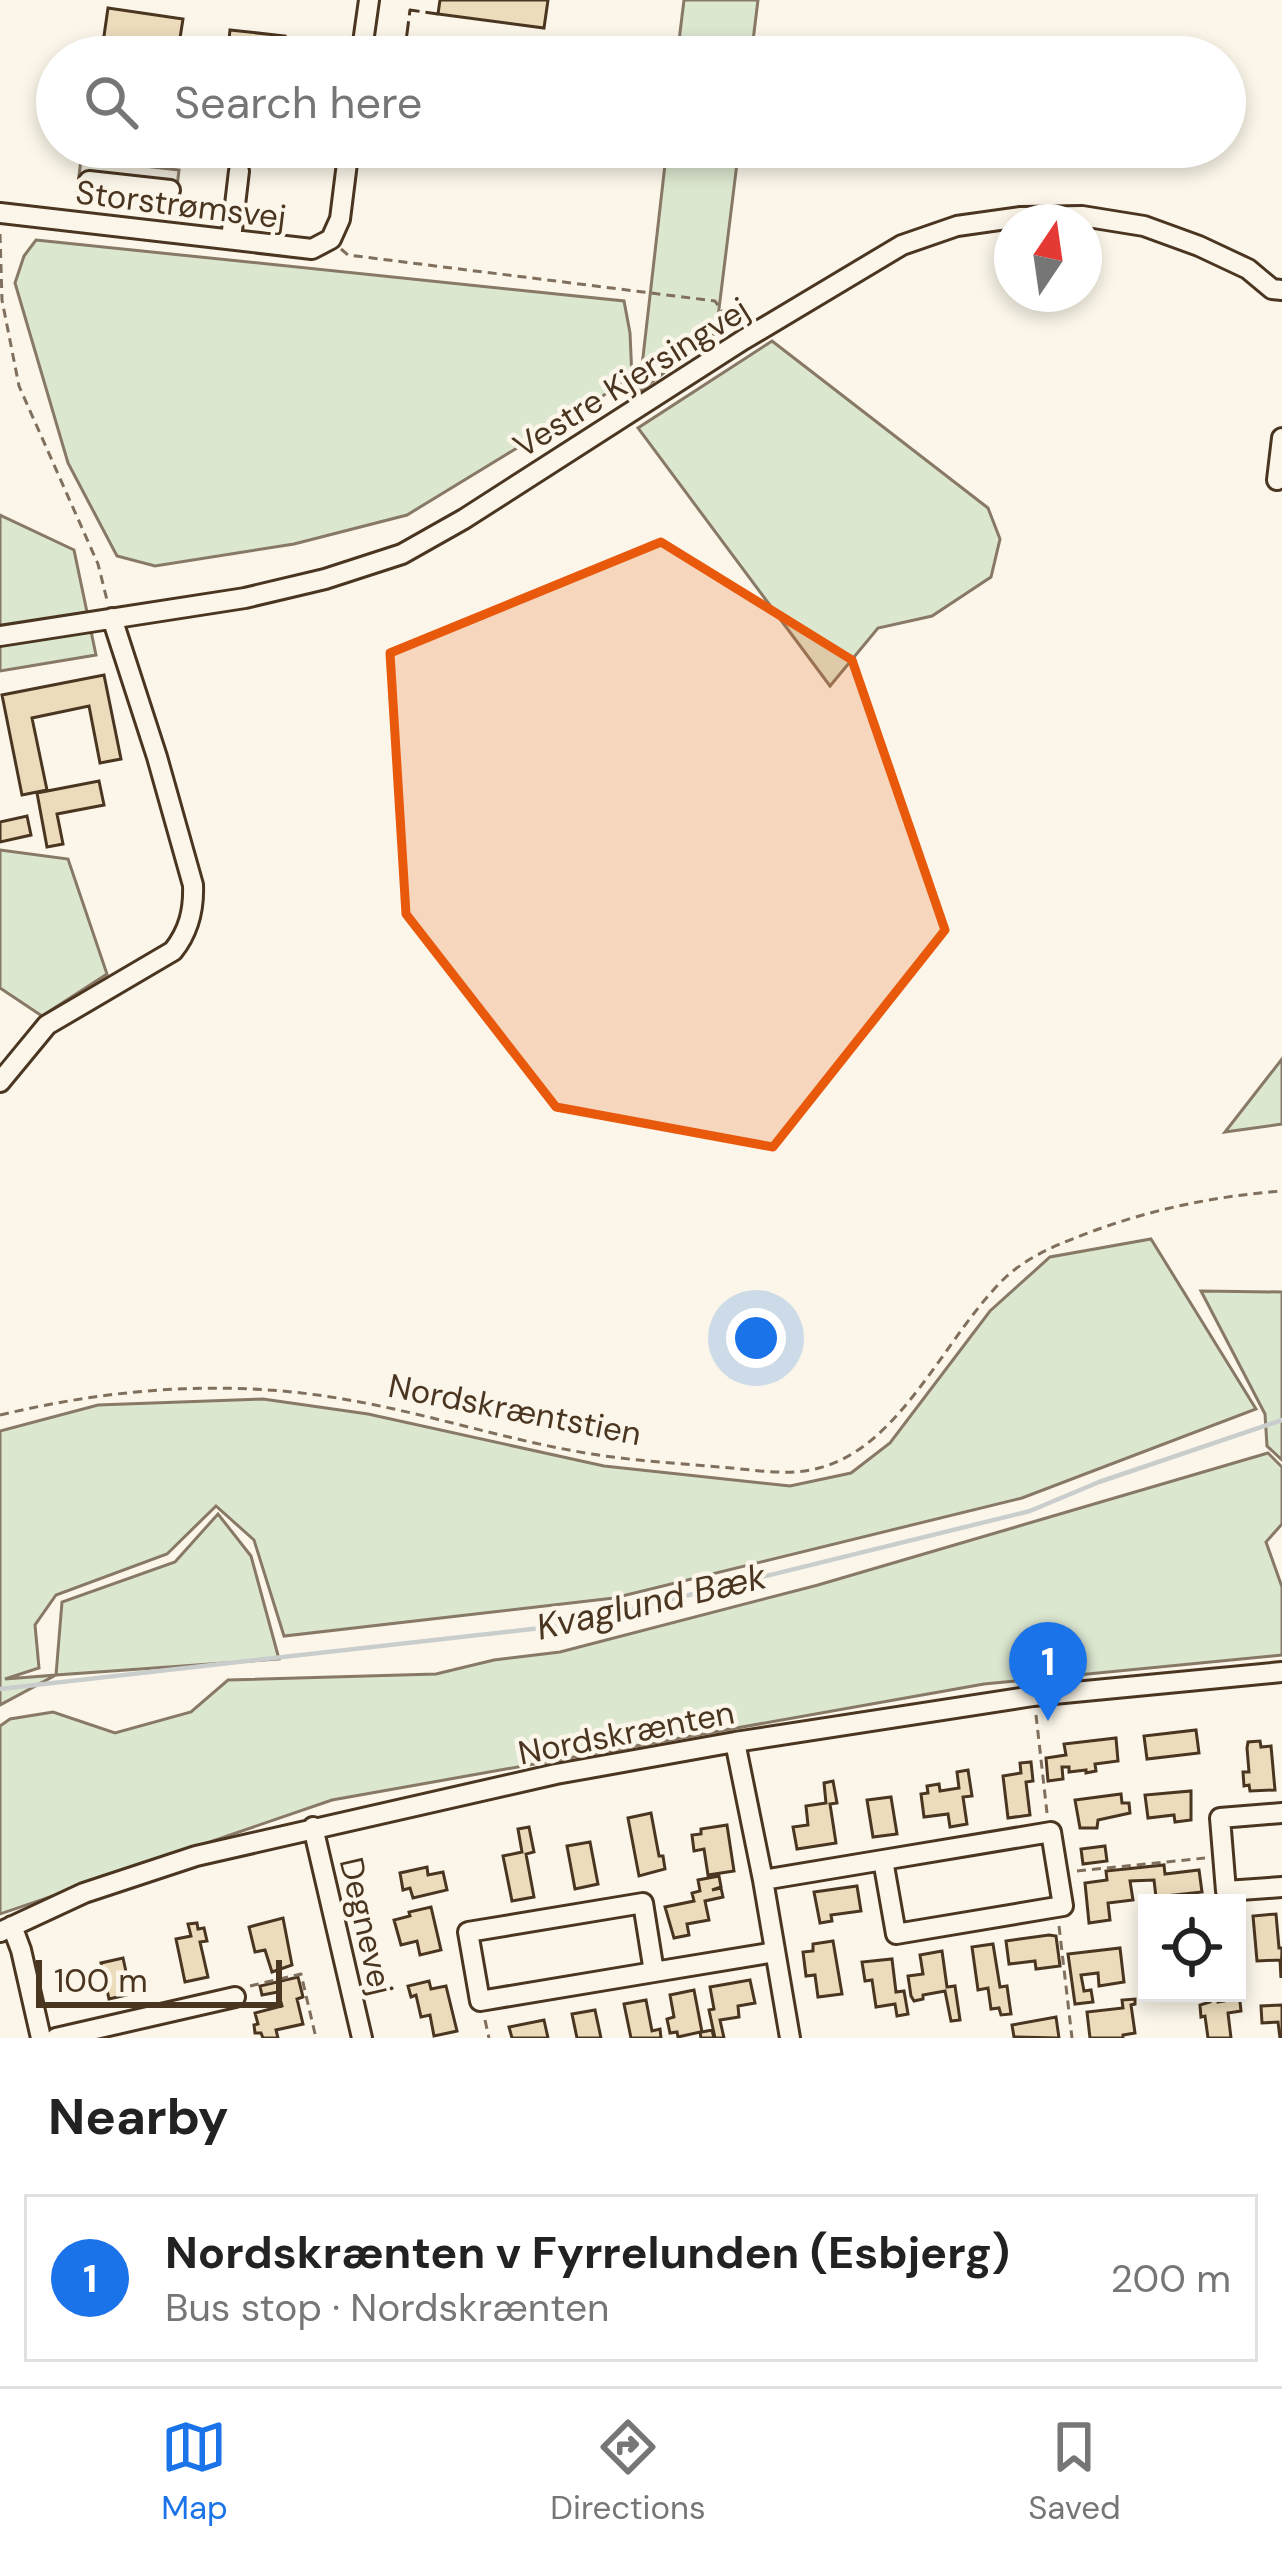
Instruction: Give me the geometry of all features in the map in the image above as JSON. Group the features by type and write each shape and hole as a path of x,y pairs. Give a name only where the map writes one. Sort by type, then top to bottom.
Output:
{"street":[{"path":"365,36 369,0"},
{"name":"Storstrømsvej","path":"0,213 312,249 331,239 340,219 347,168"},
{"path":"231,239 239,171"},
{"path":"89,181 170,190"},
{"path":"131,228 137,186"},
{"name":"Vestre Kjersingvej","path":"0,636 244,598 402,554 902,245 957,226 1021,217 1082,216 1144,226 1199,245 1248,268 1272,290 1282,290"},
{"path":"1277,480 1282,438"},
{"path":"0,1082 47,1025 173,951 183,938 194,903 157,757 112,618"},
{"name":"Nordskrænten","path":"6,1929 84,1893 157,1867 556,1774 1034,1696 1282,1672"},
{"path":"735,1742 790,2038"},
{"path":"1282,1813 1220,1818 1226,1891 1282,1887"},
{"name":"Degnevej","path":"313,1827 362,2038"},
{"path":"763,1880 1051,1832 1063,1906 896,1934 884,1860"},
{"path":"655,1972 643,1904 468,1933 480,2001 655,1972 775,1952"},
{"path":"6,1929 21,1950 41,2038"},
{"path":"56,2038 236,1997"}],"path":[{"path":"0,232 2,300 20,386 98,564 112,618"},
{"path":"331,239 348,255 715,302 742,340"},
{"name":"Nordskræntstien","path":"0,1415 119,1393 242,1388 346,1400 591,1454 814,1470 846,1459 878,1436 993,1291 1029,1259 1074,1238 1178,1204 1282,1192"},
{"path":"1034,1696 1051,1832"},
{"path":"1057,1873 1223,1856"},
{"path":"1063,1906 1059,1922 1072,2038"},
{"path":"236,1997 240,1989 301,1974 316,2038"},
{"path":"480,2001 490,2038"}],"highlighted area":[{"path":"661,542 852,660 945,930 773,1147 556,1107 406,914 390,653"}],"green space":[{"path":"684,0 758,0 754,36 680,36"},
{"path":"665,168 736,168 716,333 639,392"},
{"path":"36,240 624,301 632,378 407,515 294,544 155,566 117,556 68,463 15,283 24,256"},
{"path":"772,341 988,508 1000,539 991,577 932,616 878,628 830,686 638,428"},
{"path":"0,515 74,550 96,655 0,671"},
{"path":"0,850 68,859 107,974 42,1016 0,988"},
{"path":"1282,1059 1282,1124 1225,1132"},
{"path":"1151,1239 1256,1409 1022,1498 614,1598 284,1636 254,1540 216,1506 167,1554 56,1595 35,1625 39,1668 5,1679 56,1675 0,1705 0,1431 98,1405 263,1399 368,1414 604,1466 790,1486 851,1473 890,1443 990,1311 1050,1257"},
{"path":"1201,1291 1282,1292 1282,1460 1267,1446 1265,1414"},
{"path":"1268,1453 1282,1467 1282,1524 1266,1542 1282,1587 1282,1655 984,1684 332,1800 0,1914 0,1726 10,1719 53,1712 115,1733 191,1712 228,1680 436,1674 494,1660 560,1652 818,1585"},
{"path":"218,1514 251,1556 279,1659 56,1675 62,1602 175,1562"}],"shaded area":[{"path":"80,168 179,170 174,212 76,201"}],"building":[{"path":"440,0 548,0 544,28 438,14"},
{"path":"108,8 183,19 180,36 104,36"},
{"path":"230,30 285,36 229,36"},
{"path":"104,675 121,759 100,763 89,706 32,718 47,790 22,795 2,695"},
{"path":"99,781 104,805 57,814 63,844 47,847 37,793"},
{"path":"27,816 31,835 0,842 0,822"},
{"path":"1196,1730 1199,1753 1147,1759 1144,1736"},
{"path":"1116,1738 1118,1761 1095,1764 1096,1771 1086,1773 1062,1767 1063,1779 1048,1781 1046,1758 1066,1755 1064,1744"},
{"path":"1260,1741 1261,1747 1271,1746 1275,1790 1250,1791 1249,1785 1244,1786 1243,1772 1249,1772 1248,1742"},
{"path":"1031,1762 1033,1781 1026,1782 1030,1815 1008,1818 1003,1776 1021,1773 1020,1763"},
{"path":"968,1770 972,1796 963,1797 967,1824 950,1827 948,1814 924,1817 921,1794 928,1793 927,1786 939,1784 940,1791 959,1788 957,1772"},
{"path":"833,1781 837,1803 830,1804 836,1843 797,1849 793,1827 808,1825 806,1806 826,1803 824,1783"},
{"path":"1191,1791 1191,1820 1175,1822 1174,1815 1148,1818 1145,1795"},
{"path":"1121,1794 1130,1813 1098,1820 1097,1828 1080,1828 1075,1800"},
{"path":"891,1797 897,1834 873,1837 867,1800"},
{"path":"651,1813 665,1869 639,1876 628,1818"},
{"path":"727,1825 734,1871 708,1875 704,1849 694,1851 692,1835"},
{"path":"529,1827 534,1852 526,1854 534,1897 512,1901 503,1856 522,1852 518,1829"},
{"path":"590,1842 598,1884 575,1889 567,1846"},
{"path":"1105,1846 1107,1861 1083,1864 1081,1849"},
{"path":"1164,1865 1165,1874 1199,1870 1202,1892 1156,1894 1154,1880 1130,1881 1133,1900 1108,1903 1110,1920 1089,1923 1085,1883 1107,1880 1106,1871"},
{"path":"427,1867 428,1875 443,1872 447,1890 413,1898 410,1888 403,1890 400,1873"},
{"path":"719,1876 721,1887 712,1890 721,1888 723,1897 705,1901 709,1920 687,1924 689,1935 674,1938 665,1907 694,1901 692,1893 700,1891 698,1880"},
{"path":"857,1886 861,1911 831,1915 832,1921 820,1923 814,1892"},
{"path":"431,1907 441,1950 420,1955 417,1941 401,1945 394,1920"},
{"path":"1276,1914 1282,1948 1281,1978 1280,1960 1257,1961 1253,1916"},
{"path":"283,1918 292,1965 272,1972 265,1950 255,1952 249,1927"},
{"path":"197,1923 198,1929 204,1928 207,1941 200,1942 208,1977 185,1982 176,1939 191,1936 188,1924"},
{"path":"1056,1936 1060,1966 1036,1969 1035,1961 1009,1964 1006,1941"},
{"path":"833,1941 842,1994 818,1997 815,1975 806,1976 803,1952 813,1951 813,1944"},
{"path":"993,1944 1000,1987 1007,1986 1011,2014 991,2009 988,1988 978,1990 972,1947"},
{"path":"1120,1948 1124,1982 1099,1986 1098,1973 1081,1975 1084,1991 1091,1990 1093,2002 1075,2004 1068,1954"},
{"path":"942,1951 947,1987 955,1986 960,2020 951,2021 945,1991 914,2001 911,1996 908,1976 923,1974 920,1955"},
{"path":"123,1958 131,1994 109,1999 101,1963"},
{"path":"892,1959 896,1992 904,1991 908,2014 897,2016 895,2004 876,2007 872,1980 865,1981 862,1962"},
{"path":"298,1977 303,2024 276,2030 278,2038 255,2033 255,2013 282,2006 278,1992 262,1995 260,1986"},
{"path":"750,1980 755,2003 738,2006 739,2017 720,2020 724,2038 715,2038 710,1987"},
{"path":"429,1981 431,1989 446,1986 457,2031 434,2036 430,2015 421,2017 416,1995 411,1997 408,1986"},
{"path":"694,1990 702,2032 712,2030 714,2038 701,2038 700,2032 678,2037 677,2032 670,2033 667,2019 674,2017 670,1995"},
{"path":"1135,1999 1131,2005 1135,2033 1123,2038 1090,2038 1087,2012 1123,2008 1122,2000"},
{"path":"646,2000 652,2031 660,2029 661,2038 631,2038 624,2004"},
{"path":"1240,2002 1241,2011 1228,2013 1231,2038 1208,2038 1200,2005"},
{"path":"1282,2005 1280,2038 1278,2022 1262,2023 1261,2006"},
{"path":"595,2010 601,2038 577,2038 572,2014"},
{"path":"1056,2017 1059,2038 1014,2037 1012,2025"},
{"path":"544,2020 548,2038 512,2038 509,2027"}],"waterway":[{"name":"Kvaglund Bæk","path":"0,1689 567,1625 1030,1511 1099,1482 1282,1420"}],"fence":[{"path":"407,36 410,10 438,14"}],"place":[{"name":"Nordskrænten v Fyrrelunden (Esbjerg)","path":"1048,1721"}]}
